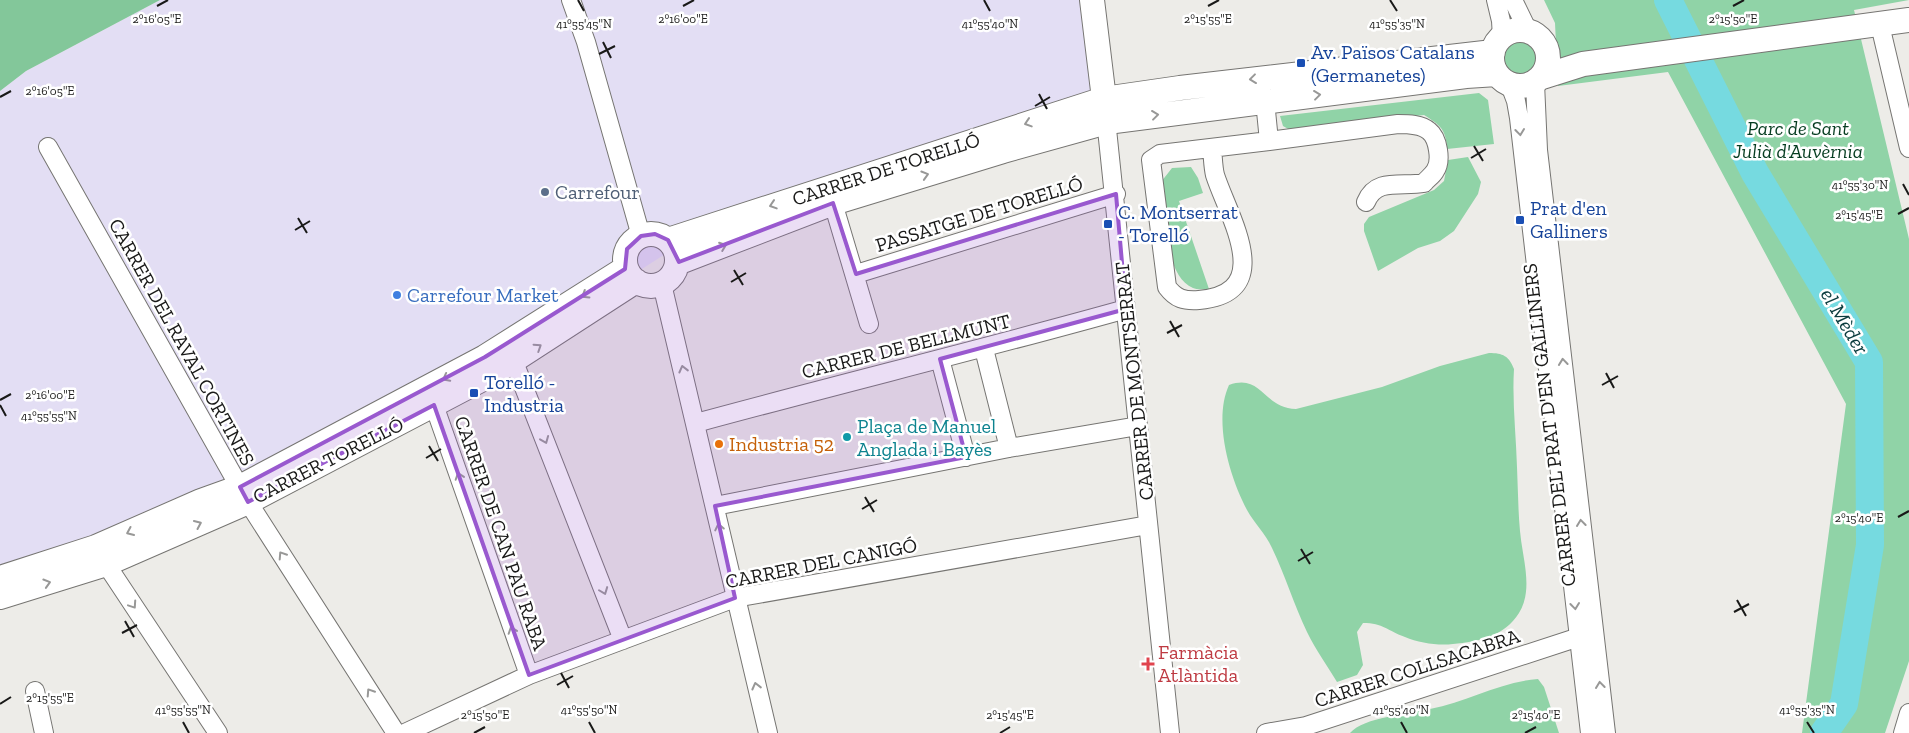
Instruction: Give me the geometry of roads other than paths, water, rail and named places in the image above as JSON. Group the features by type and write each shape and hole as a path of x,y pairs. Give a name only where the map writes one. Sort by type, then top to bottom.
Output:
{"street":[{"path":"571,0 586,42 641,236"},
{"name":"CARRER DE MONTSERRAT","path":"1092,0 1116,194 1126,309 1170,733"},
{"name":"CARRER DEL PRAT D'EN GALLINERS","path":"1496,0 1500,62 1516,101 1519,118 1590,733"},
{"path":"1513,0 1528,31"},
{"path":"1106,111 1180,88 1500,62 1525,86 1583,64 1730,46 1909,20"},
{"path":"1880,25 1909,148"},
{"path":"1106,111 1266,101 1466,76 1500,62 1514,31 1528,31 1540,38 1547,50 1548,67 1539,80"},
{"path":"1547,50 1583,64"},
{"name":"CARRER DEL PRAT D'EN GALLINERS","path":"1539,80 1538,150 1606,733"},
{"path":"1266,101 1270,141"},
{"name":"CARRER DE TORELLÓ","path":"677,263 833,203 1004,151 1106,111"},
{"name":"CARRER DE TORELLÓ","path":"668,240 1106,111"},
{"path":"1212,149 1215,174 1241,242 1243,262 1241,274 1233,288 1222,295 1184,301 1174,296 1167,287 1150,164 1154,157 1160,154 1212,149 1398,124 1415,124 1429,131 1436,140 1438,158 1436,170 1424,183 1380,186 1370,192 1366,202"},
{"name":"CARRER DEL RAVAL CORTINES","path":"48,147 244,494 396,733"},
{"name":"PASSATGE DE TORELLÓ","path":"856,274 1116,194"},
{"name":"PASSATGE DE TORELLÓ","path":"833,203 856,274 869,324"},
{"path":"655,234 668,240 676,250 677,263 672,276 662,284 648,286 631,275 627,249 641,236 655,234"},
{"name":"CARRER TORELLÓ","path":"0,578 96,547 201,501 244,494 631,275"},
{"name":"CARRER TORELLÓ","path":"0,597 106,564 244,494 434,405 514,362 631,275"},
{"path":"662,284 768,733"},
{"name":"CARRER DE BELLMUNT","path":"696,423 833,385 984,349 1126,309"},
{"path":"984,349 1009,448"},
{"path":"940,359 966,457"},
{"path":"514,362 623,640"},
{"name":"CARRER DE CAN PAU RABA","path":"434,405 529,676"},
{"path":"715,506 1009,448 1138,426"},
{"name":"CARRER DEL CANIGÓ","path":"405,733 529,676 735,598 1148,525"},
{"path":"106,564 218,733"},
{"name":"CARRER COLLSACABRA","path":"1266,733 1306,726 1579,637"},
{"path":"34,691 44,733"},
{"path":"1903,733 1909,713"}],"waterway":[{"name":"el Mèder","path":"1668,0 1755,173 1869,362 1870,545 1844,704 1824,733"}],"place":[{"name":"Av. Països Catalans (Germanetes)","path":"1301,63"},
{"name":"Carrefour","path":"545,192"},
{"name":"Prat d'en Galliners","path":"1520,220"},
{"name":"C. Montserrat - Torelló","path":"1108,224"},
{"name":"Carrefour Market","path":"397,295"},
{"name":"Torelló - Industria","path":"474,393"},
{"name":"Plaça de Manuel Anglada i Bayès","path":"847,437"},
{"name":"Industria 52","path":"719,444"},
{"name":"Farmàcia Atlàntida","path":"1148,664"}],"park label":[{"name":"Parc de Sant Julià d'Auvèrnia","path":"1798,140"}]}
